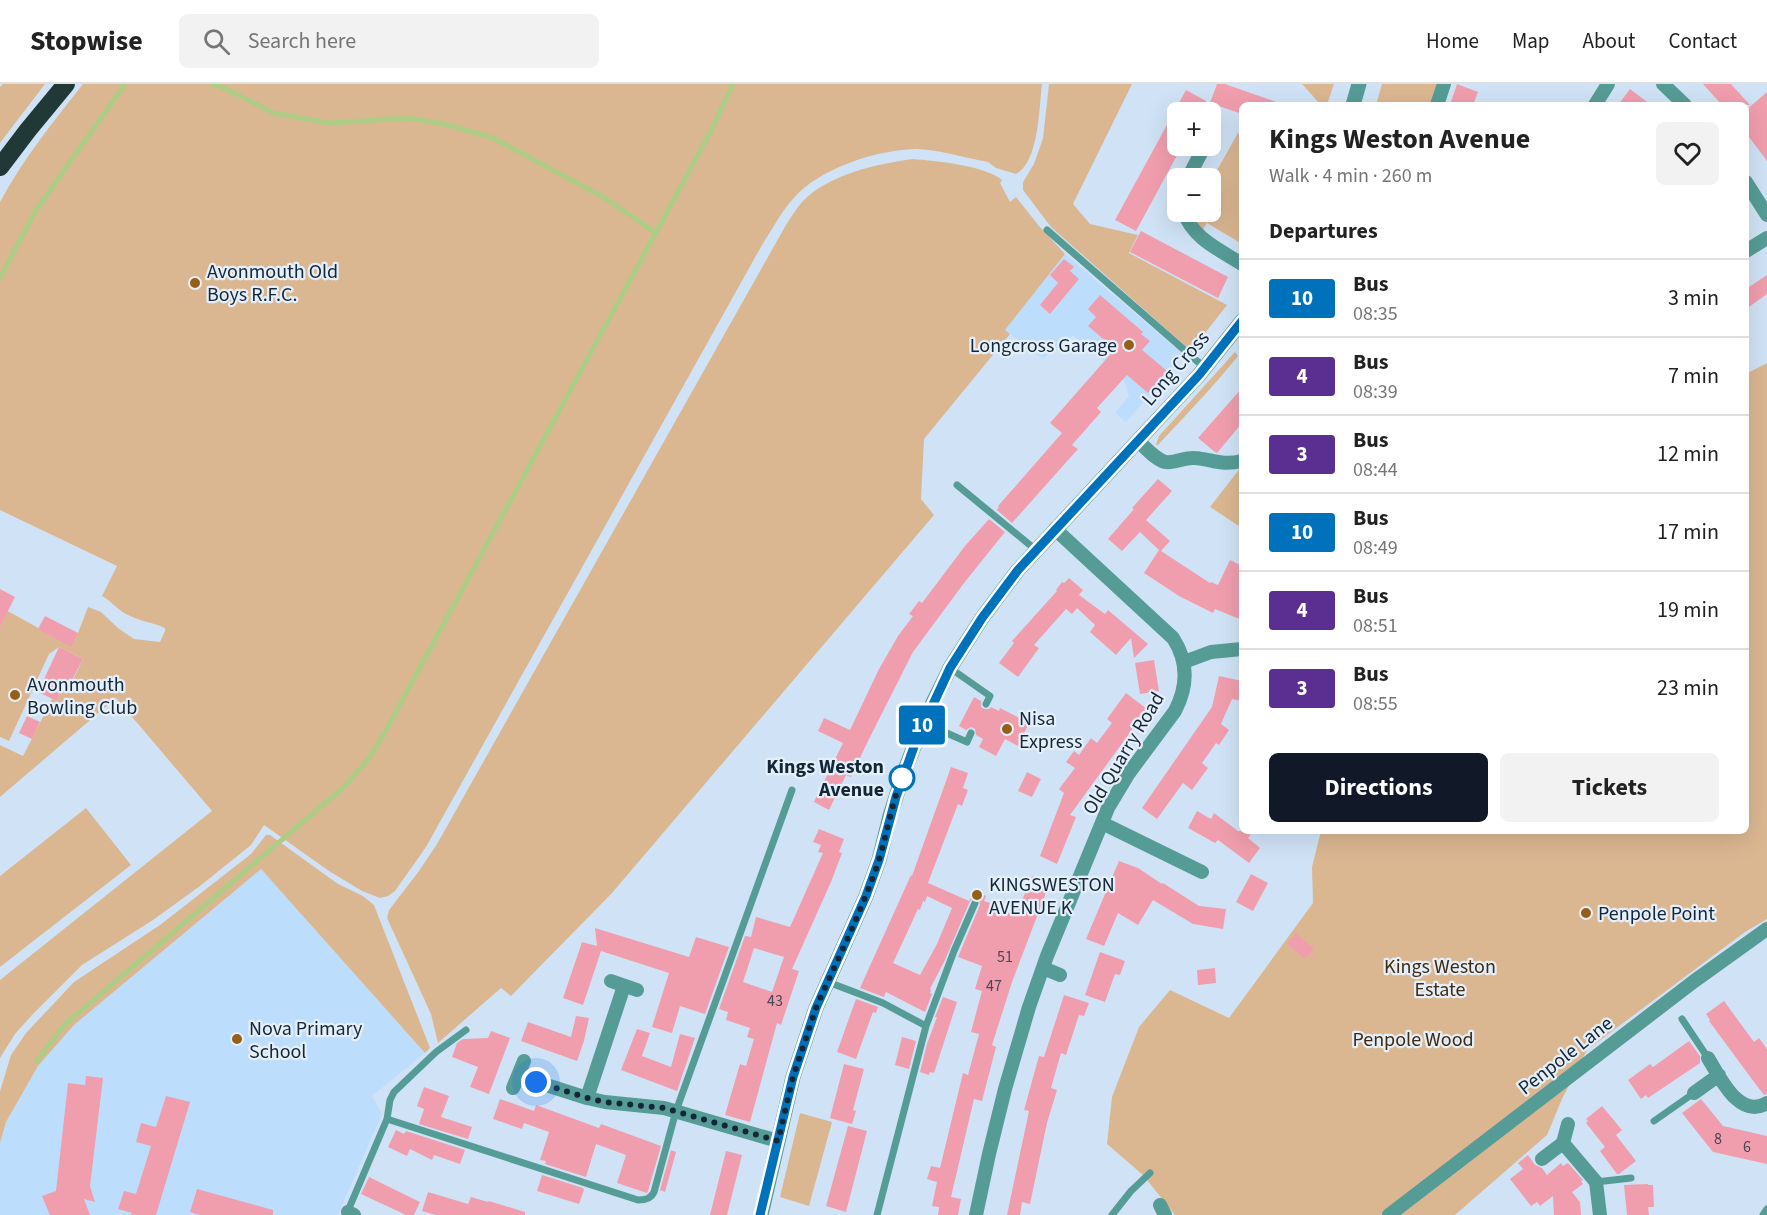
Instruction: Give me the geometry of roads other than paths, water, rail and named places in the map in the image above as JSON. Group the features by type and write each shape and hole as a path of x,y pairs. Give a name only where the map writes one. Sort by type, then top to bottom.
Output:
{"highway":[{"path":"0,167 66,84"}],"street":[{"path":"1354,102 1359,84"},
{"path":"1438,102 1444,84"},
{"path":"1597,102 1608,84"},
{"path":"1663,84 1682,102"},
{"path":"1749,188 1767,215"},
{"path":"1188,222 1190,227 1203,239 1239,262"},
{"path":"1749,249 1767,238"},
{"name":"Long Cross","path":"1138,441 1205,368 1239,325"},
{"path":"760,1215 793,1077 816,1008 866,896 879,860 902,778 923,723 950,668 982,618 1018,570 1138,441 1156,457 1166,462 1194,458 1216,463 1239,461"},
{"path":"1055,529 1167,631 1177,645 1184,662 1211,652 1239,649"},
{"name":"Old Quarry Road","path":"976,1215 1005,1089 1042,968 1113,800 1129,773 1179,702 1184,683 1184,662"},
{"path":"1102,823 1202,872"},
{"name":"Penpole Lane","path":"1389,1215 1693,982 1767,929"},
{"path":"1042,968 1059,975"},
{"path":"588,1098 624,986"},
{"path":"1708,1058 1734,1098 1745,1106 1754,1108 1767,1103"},
{"path":"524,1061 516,1082 605,1102 655,1106 778,1141"},
{"path":"1694,1093 1719,1076"},
{"path":"1542,1160 1563,1143 1568,1124"},
{"path":"1563,1143 1596,1182 1600,1215"}],"lane":[{"path":"1047,230 1205,368"},
{"path":"957,485 1036,550"},
{"path":"950,668 990,696 986,704"},
{"path":"923,723 967,742 971,733"},
{"path":"387,1119 643,1200 649,1199 654,1192 676,1111 792,790"},
{"path":"877,1215 926,1026 975,903"},
{"path":"828,982 883,1003 926,1026"},
{"path":"1682,1019 1708,1058"},
{"path":"350,1214 387,1119 390,1100 396,1089 436,1052 466,1030"},
{"path":"1654,1121 1694,1093"},
{"path":"1112,1215 1131,1191 1150,1173"},
{"path":"1596,1182 1631,1178"}],"waterway":[{"path":"0,278 36,210 125,84"},
{"path":"212,84 274,113 330,123 408,118 445,124 493,138 605,198 656,233"},
{"path":"37,1061 64,1025 344,787 369,758 711,131 733,84"}],"place":[{"name":"Avonmouth Old Boys R.F.C.","path":"195,283"},
{"name":"Longcross Garage","path":"1129,345"},
{"name":"Avonmouth Bowling Club","path":"15,695"},
{"name":"Nisa Express","path":"1007,729"},
{"name":"Kings Weston Avenue","path":"902,778"},
{"name":"KINGSWESTON AVENUE K","path":"977,895"},
{"name":"Penpole Point","path":"1586,913"},
{"name":"Nova Primary School","path":"237,1039"}],"park label":[{"name":"Kings Weston Estate","path":"1440,978"},
{"name":"Penpole Wood","path":"1413,1039"}]}
